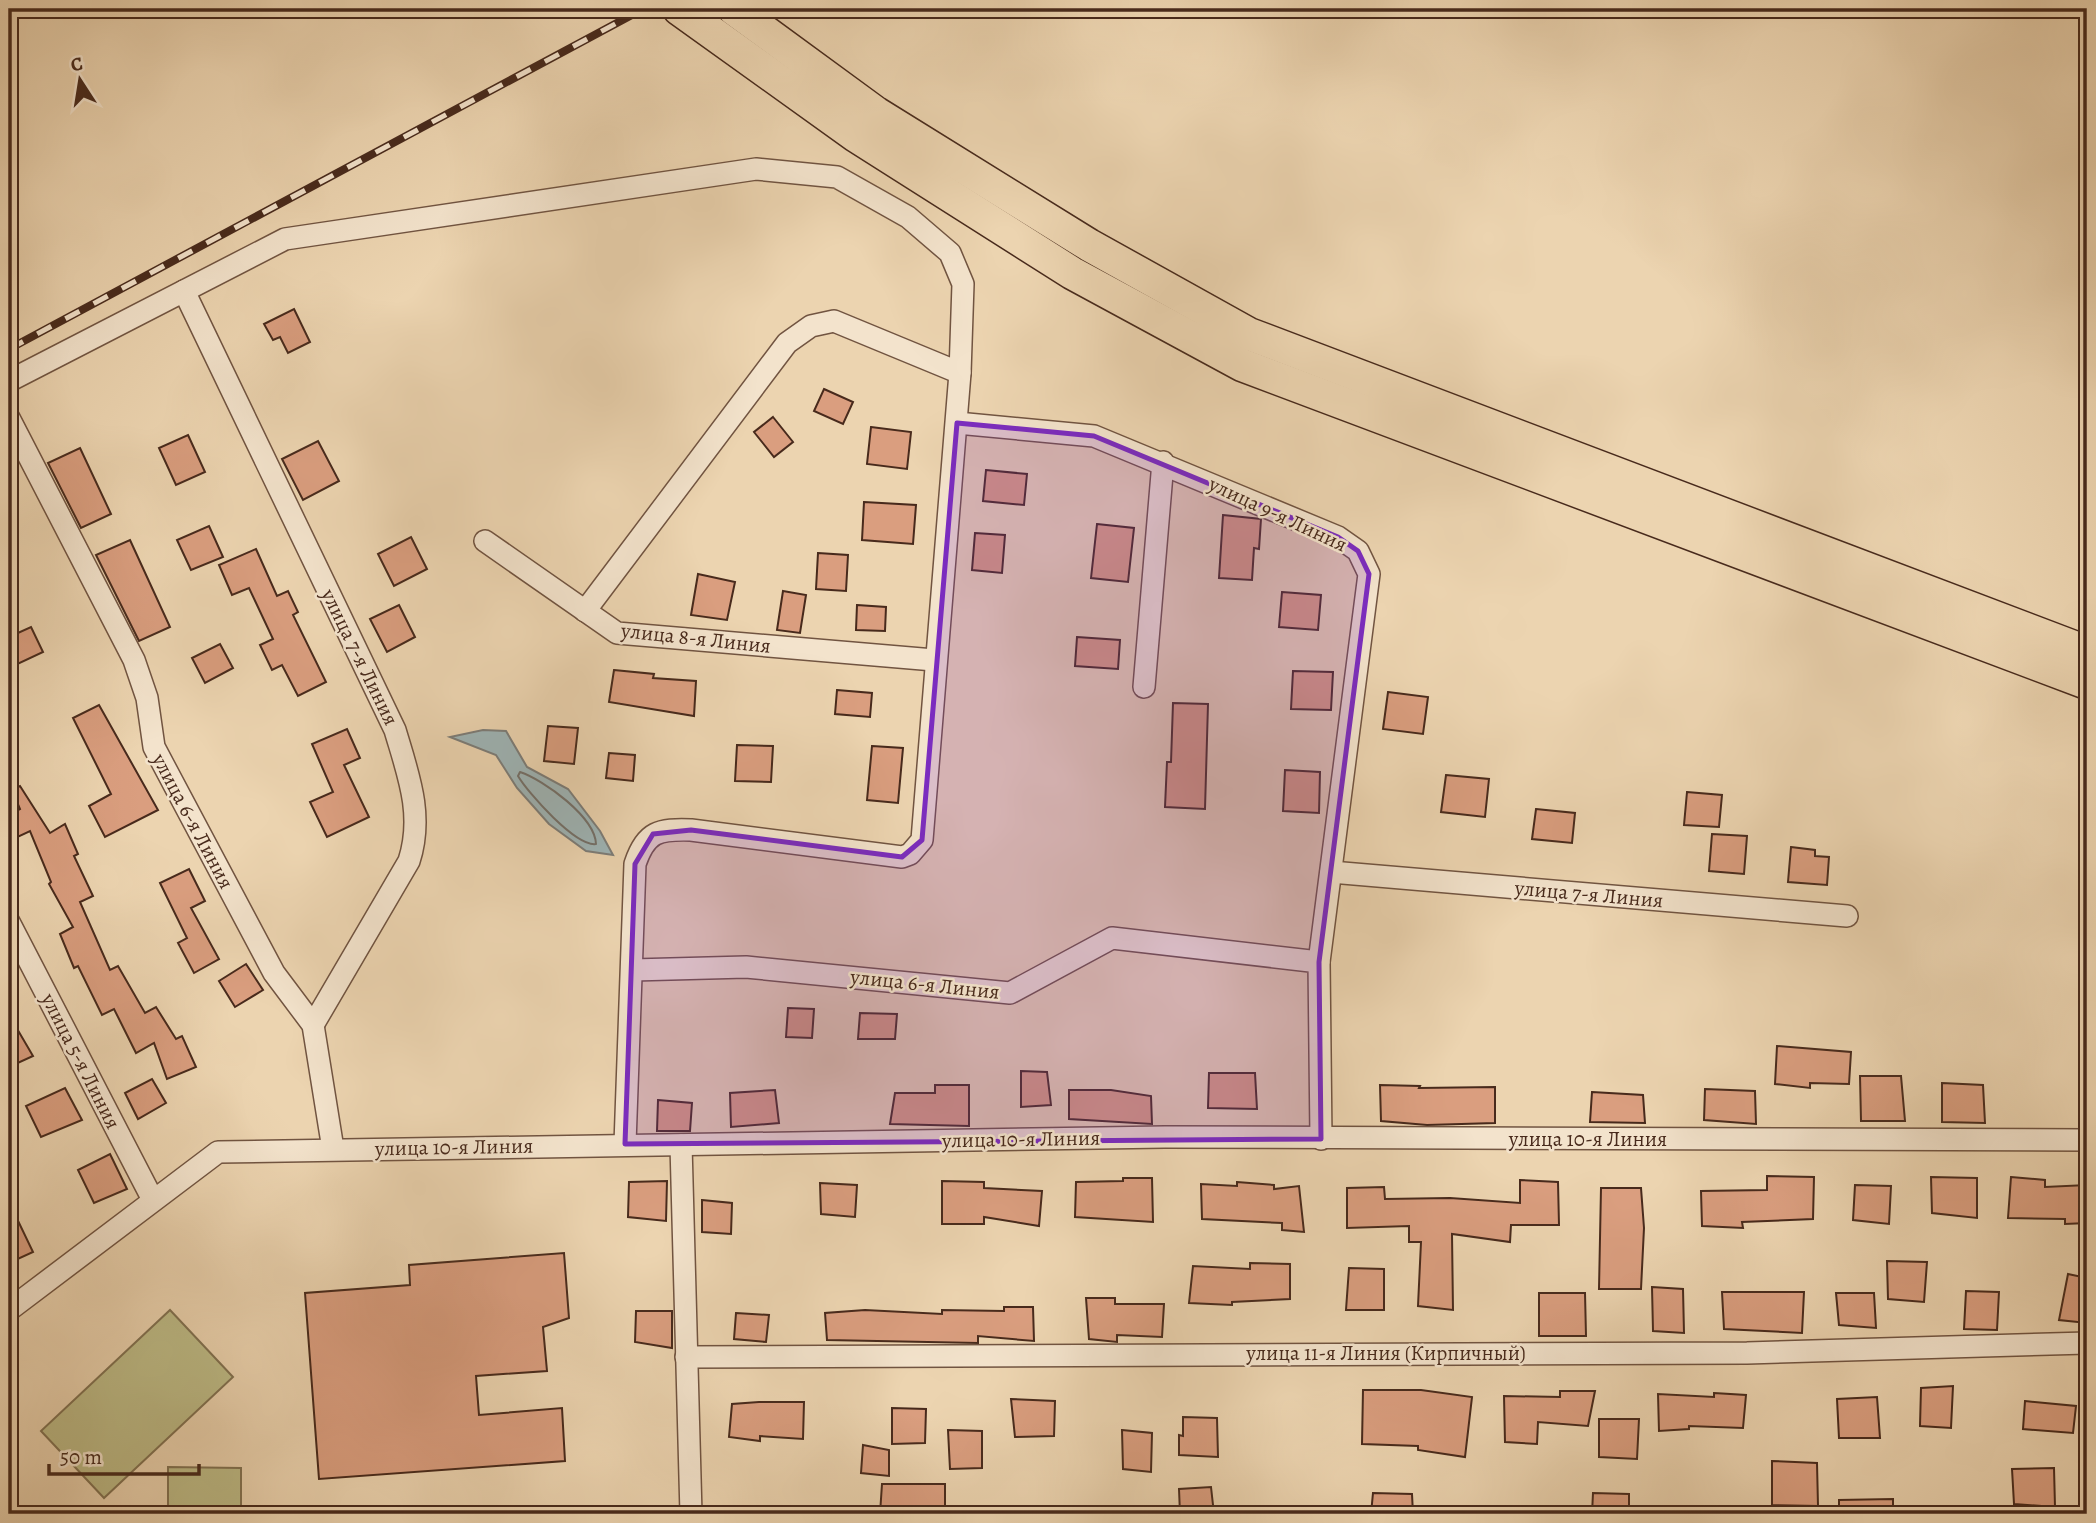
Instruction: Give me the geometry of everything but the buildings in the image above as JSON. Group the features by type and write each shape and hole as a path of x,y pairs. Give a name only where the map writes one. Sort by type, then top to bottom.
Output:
{"main road":[{"path":"679,9 856,136 1072,273 1241,365 2087,683"},
{"path":"734,9 876,113 1089,245 1248,334 2087,652"}],"street":[{"path":"9,381 285,239 756,169 837,177 908,217 950,253 963,284 960,373 934,660 925,831 917,848 902,857 691,830 668,829 653,834 640,848 635,864 625,1144"},
{"name":"улица 7-я Линия","path":"184,290 395,730 414,794 415,841 409,860 313,1025"},
{"path":"585,611 787,343 811,326 834,321 960,373"},
{"name":"улица 6-я Линия","path":"9,418 134,660 146,698 153,747 274,973 313,1025 333,1149"},
{"name":"улица 9-я Линия","path":"957,423 1094,436 1163,462 1338,537 1358,551 1369,574 1319,962"},
{"path":"1144,687 1163,462"},
{"name":"улица 8-я Линия","path":"485,541 617,633 934,660"},
{"name":"улица 7-я Линия","path":"1331,872 1847,916"},
{"name":"улица 5-я Линия","path":"9,922 153,1200"},
{"name":"улица 6-я Линия","path":"633,970 746,967 1010,993 1112,938 1319,962"},
{"path":"1319,962 1321,1139"},
{"name":"улица 10-я Линия","path":"9,1310 218,1152 1165,1137 2087,1140"},
{"path":"681,1145 691,1514"},
{"name":"улица 11-я Линия (Кирпичный)","path":"685,1357 1747,1353 2087,1343"}],"highlighted area":[{"path":"957,423 1094,436 1338,537 1358,551 1369,574 1319,962 1321,1139 625,1144 635,864 653,834 691,830 902,857 922,840"}],"shaded area":[{"path":"170,1310 233,1377 104,1498 41,1431"},
{"path":"168,1467 241,1468 241,1512 168,1512"}],"water":[{"path":"483,730 506,731 527,767 568,789 600,831 613,855 586,851 549,824 517,788 496,755 450,737"}],"railway":[{"path":"9,349 643,9"}]}
